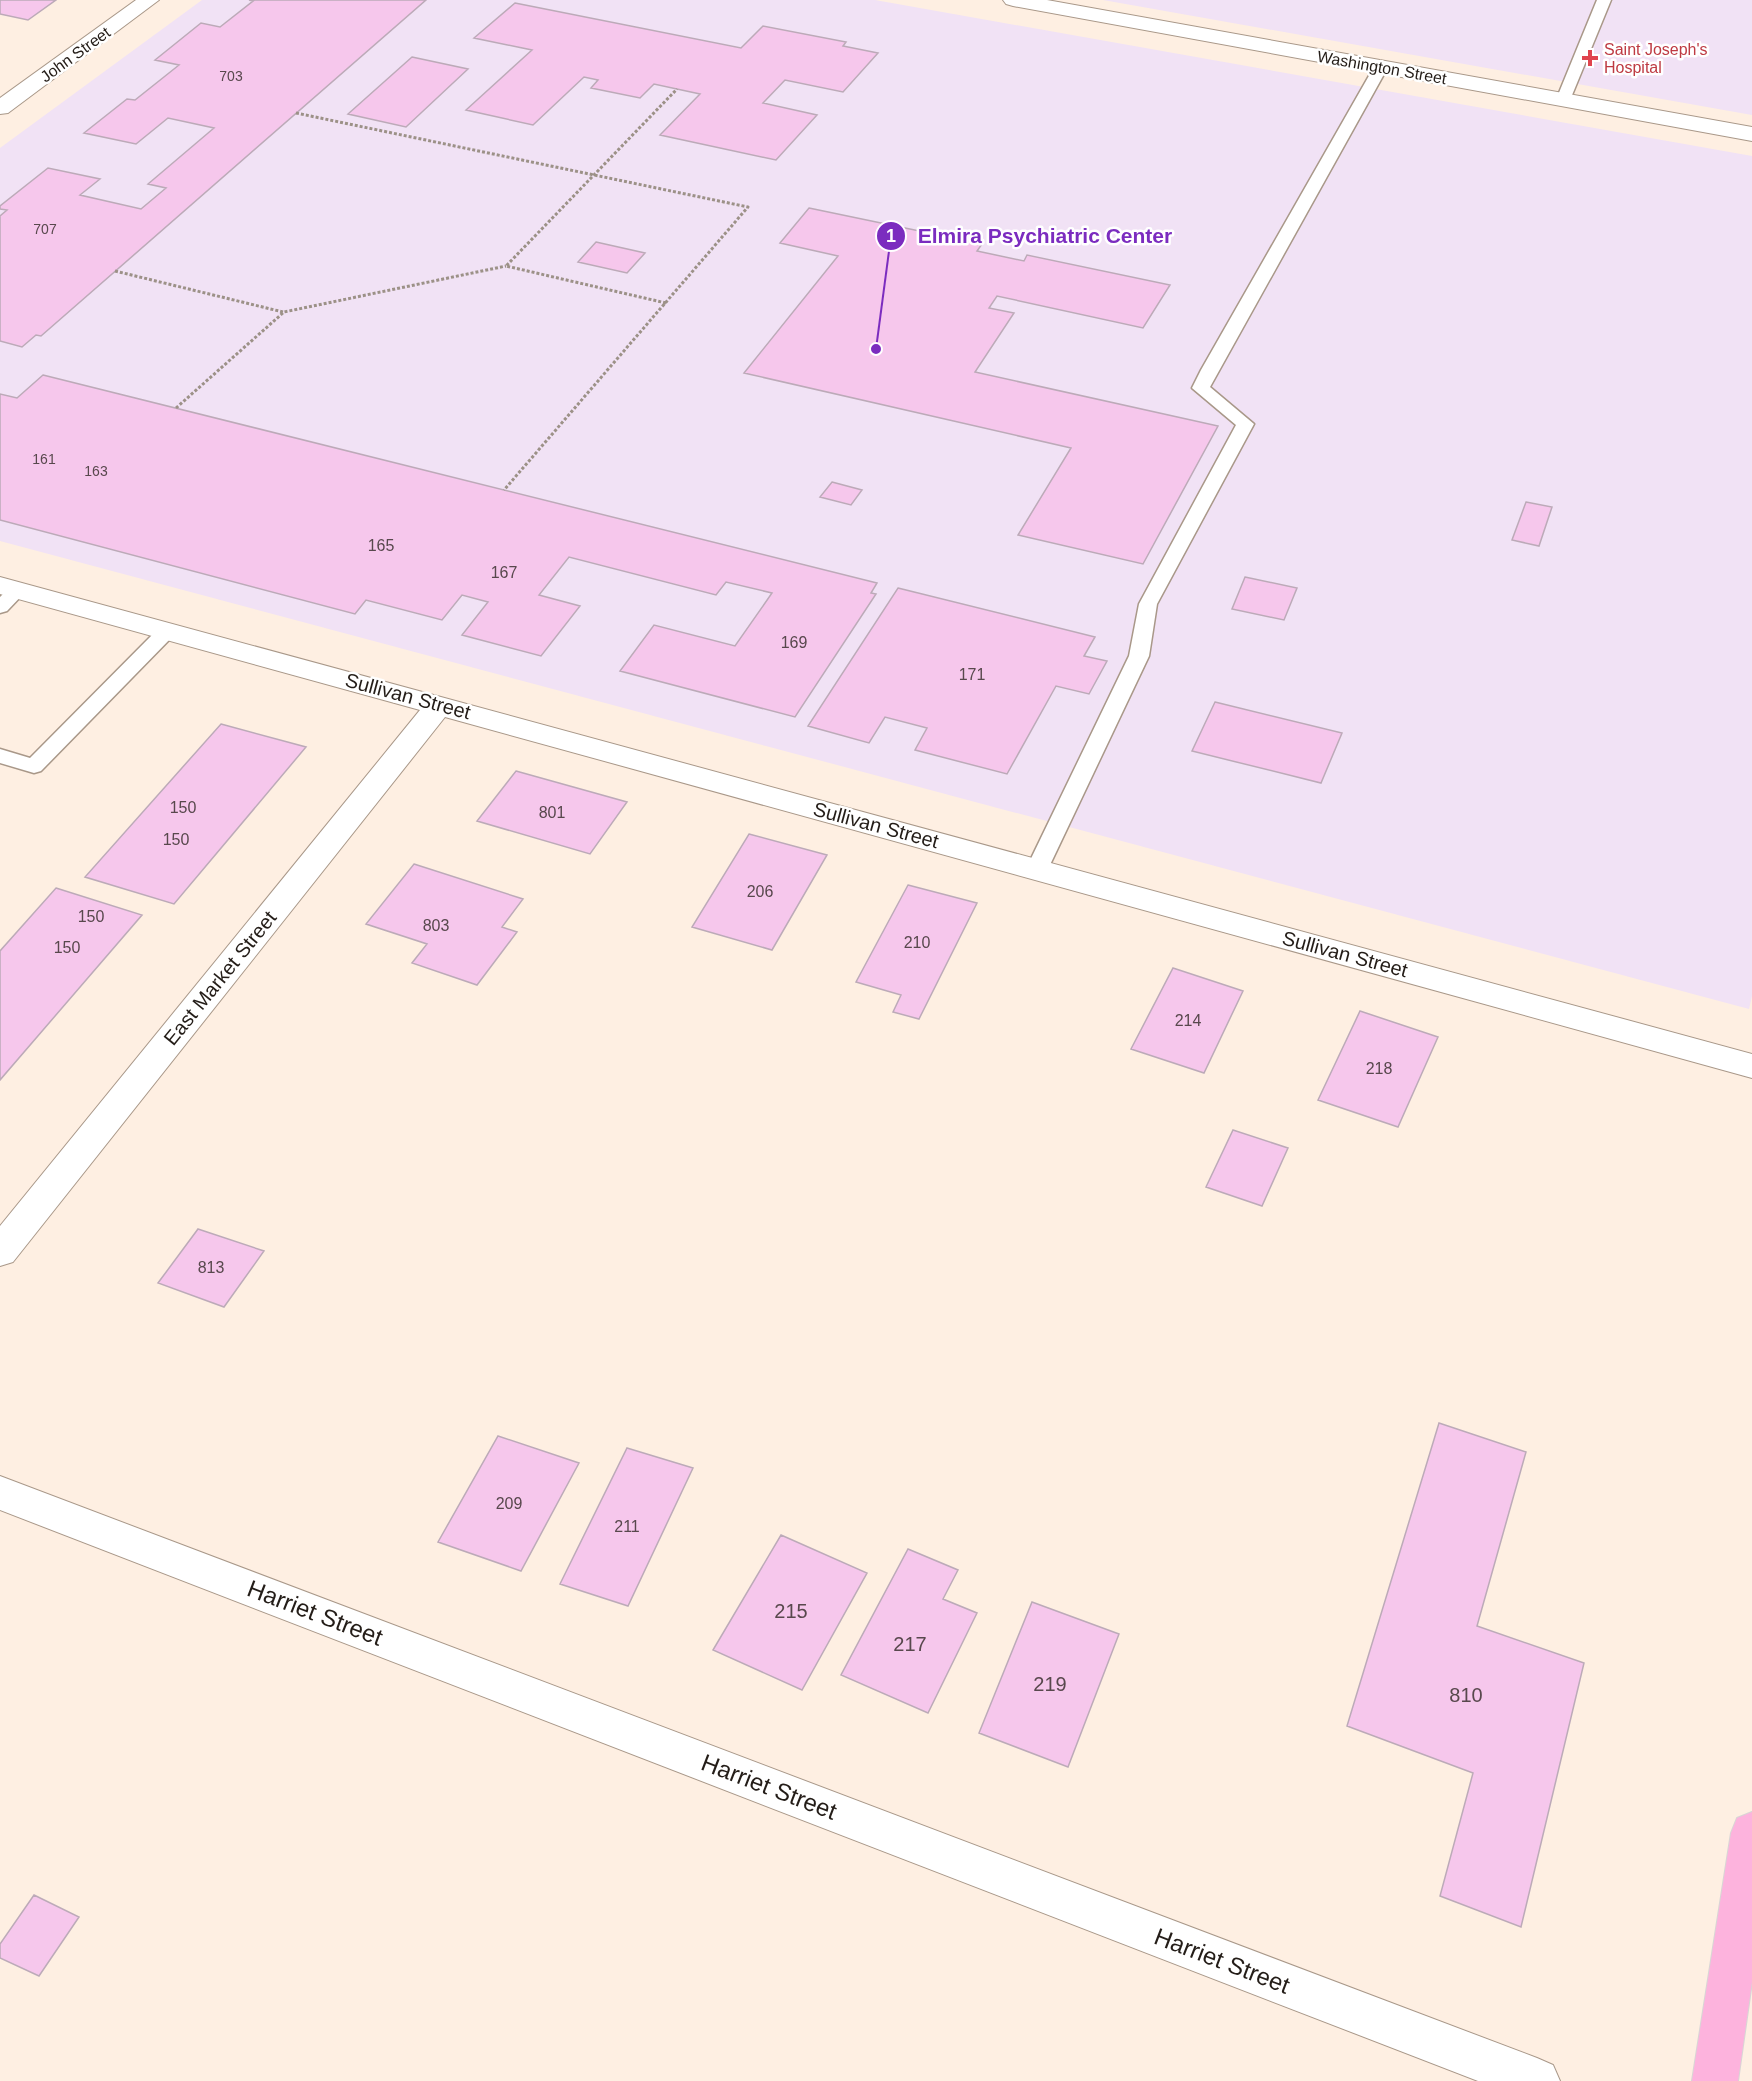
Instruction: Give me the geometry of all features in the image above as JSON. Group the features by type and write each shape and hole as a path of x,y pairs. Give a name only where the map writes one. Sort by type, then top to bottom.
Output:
{"main road":[{"path":"1715,2081 1752,1833"}],"street":[{"name":"John Street","path":"0,108 149,0"},
{"name":"Washington Street","path":"1013,0 1752,134"},
{"name":"Sullivan Street","path":"6,594 167,631 440,704 1752,1066"},
{"name":"East Market Street","path":"0,1252 440,704"},
{"name":"Harriet Street","path":"0,1493 1537,2081"}],"lane":[{"path":"1563,100 1604,0"},
{"path":"1037,869 1139,656 1148,604 1245,424 1201,388 1209,370 1381,67"},
{"path":"0,756 34,766 167,631"}],"path":[{"path":"506,266 676,89"},
{"path":"296,113 748,207 504,490"},
{"path":"116,271 284,312 506,266 666,303"},
{"path":"176,408 284,312"}],"shaded area":[{"path":"202,0 875,0 1752,156 1752,996 1749,1009 0,541 0,148"},
{"name":"Saint Joseph's Hospital","path":"1103,0 1752,0 1752,115"}],"building":[{"path":"0,0 56,0 28,20 0,14"},
{"path":"249,0 426,0 41,336 36,335 22,347 0,341 0,216 7,210 0,209 0,206 48,168 100,179 80,195 141,209 166,188 148,184 214,128 168,118 136,144 84,133 127,99 135,100 179,65 155,60 201,23 220,27 253,1"},
{"path":"515,3 741,48 763,26 846,42 843,46 878,53 843,92 785,80 763,103 817,115 776,160 660,135 700,94 654,84 640,98 591,88 598,80 584,77 533,125 466,110 532,50 474,38"},
{"path":"412,57 468,69 406,127 348,114"},
{"path":"809,208 982,244 977,251 1024,261 1027,255 1170,285 1143,328 997,296 989,308 1014,313 975,372 1218,426 1143,564 1018,535 1071,448 744,373 838,256 780,243"},
{"path":"596,242 645,253 627,273 578,262"},
{"path":"43,375 877,583 871,593 876,594 795,717 620,671 654,625 735,646 772,593 726,582 716,595 569,557 539,595 580,606 541,656 462,635 488,602 462,595 442,620 366,600 355,614 0,520 0,394 17,398"},
{"path":"832,482 862,490 851,505 820,497"},
{"path":"1526,502 1552,507 1539,546 1512,540"},
{"path":"1245,577 1297,588 1284,620 1232,609"},
{"path":"898,588 1095,637 1084,656 1107,661 1089,694 1056,686 1007,774 915,750 927,728 885,717 869,743 808,726"},
{"path":"1215,702 1342,733 1321,783 1192,751"},
{"path":"221,724 306,747 174,904 85,877"},
{"path":"516,771 627,802 590,854 477,821"},
{"path":"749,834 827,855 772,950 692,927"},
{"path":"414,864 523,899 502,927 517,932 477,985 412,963 427,944 366,924"},
{"path":"908,885 977,903 919,1019 893,1012 901,995 856,982"},
{"path":"56,888 142,915 0,1080 0,951"},
{"path":"1173,968 1243,991 1204,1073 1131,1049"},
{"path":"1360,1011 1438,1037 1398,1127 1318,1100"},
{"path":"1233,1130 1288,1148 1262,1206 1206,1187"},
{"path":"198,1229 264,1251 224,1307 158,1283"},
{"path":"1439,1423 1526,1452 1477,1626 1584,1663 1521,1927 1440,1896 1473,1773 1347,1726"},
{"path":"498,1436 579,1463 521,1571 438,1542"},
{"path":"627,1448 693,1468 628,1606 560,1584"},
{"path":"781,1535 867,1573 802,1690 713,1650"},
{"path":"908,1549 958,1570 943,1599 977,1613 928,1713 841,1675"},
{"path":"1032,1602 1119,1634 1068,1767 979,1733"},
{"path":"34,1895 79,1917 39,1976 0,1958 0,1944"}],"place":[{"name":"Saint Joseph's Hospital","path":"1590,58"},
{"name":"Elmira Psychiatric Center","path":"876,349"}]}
